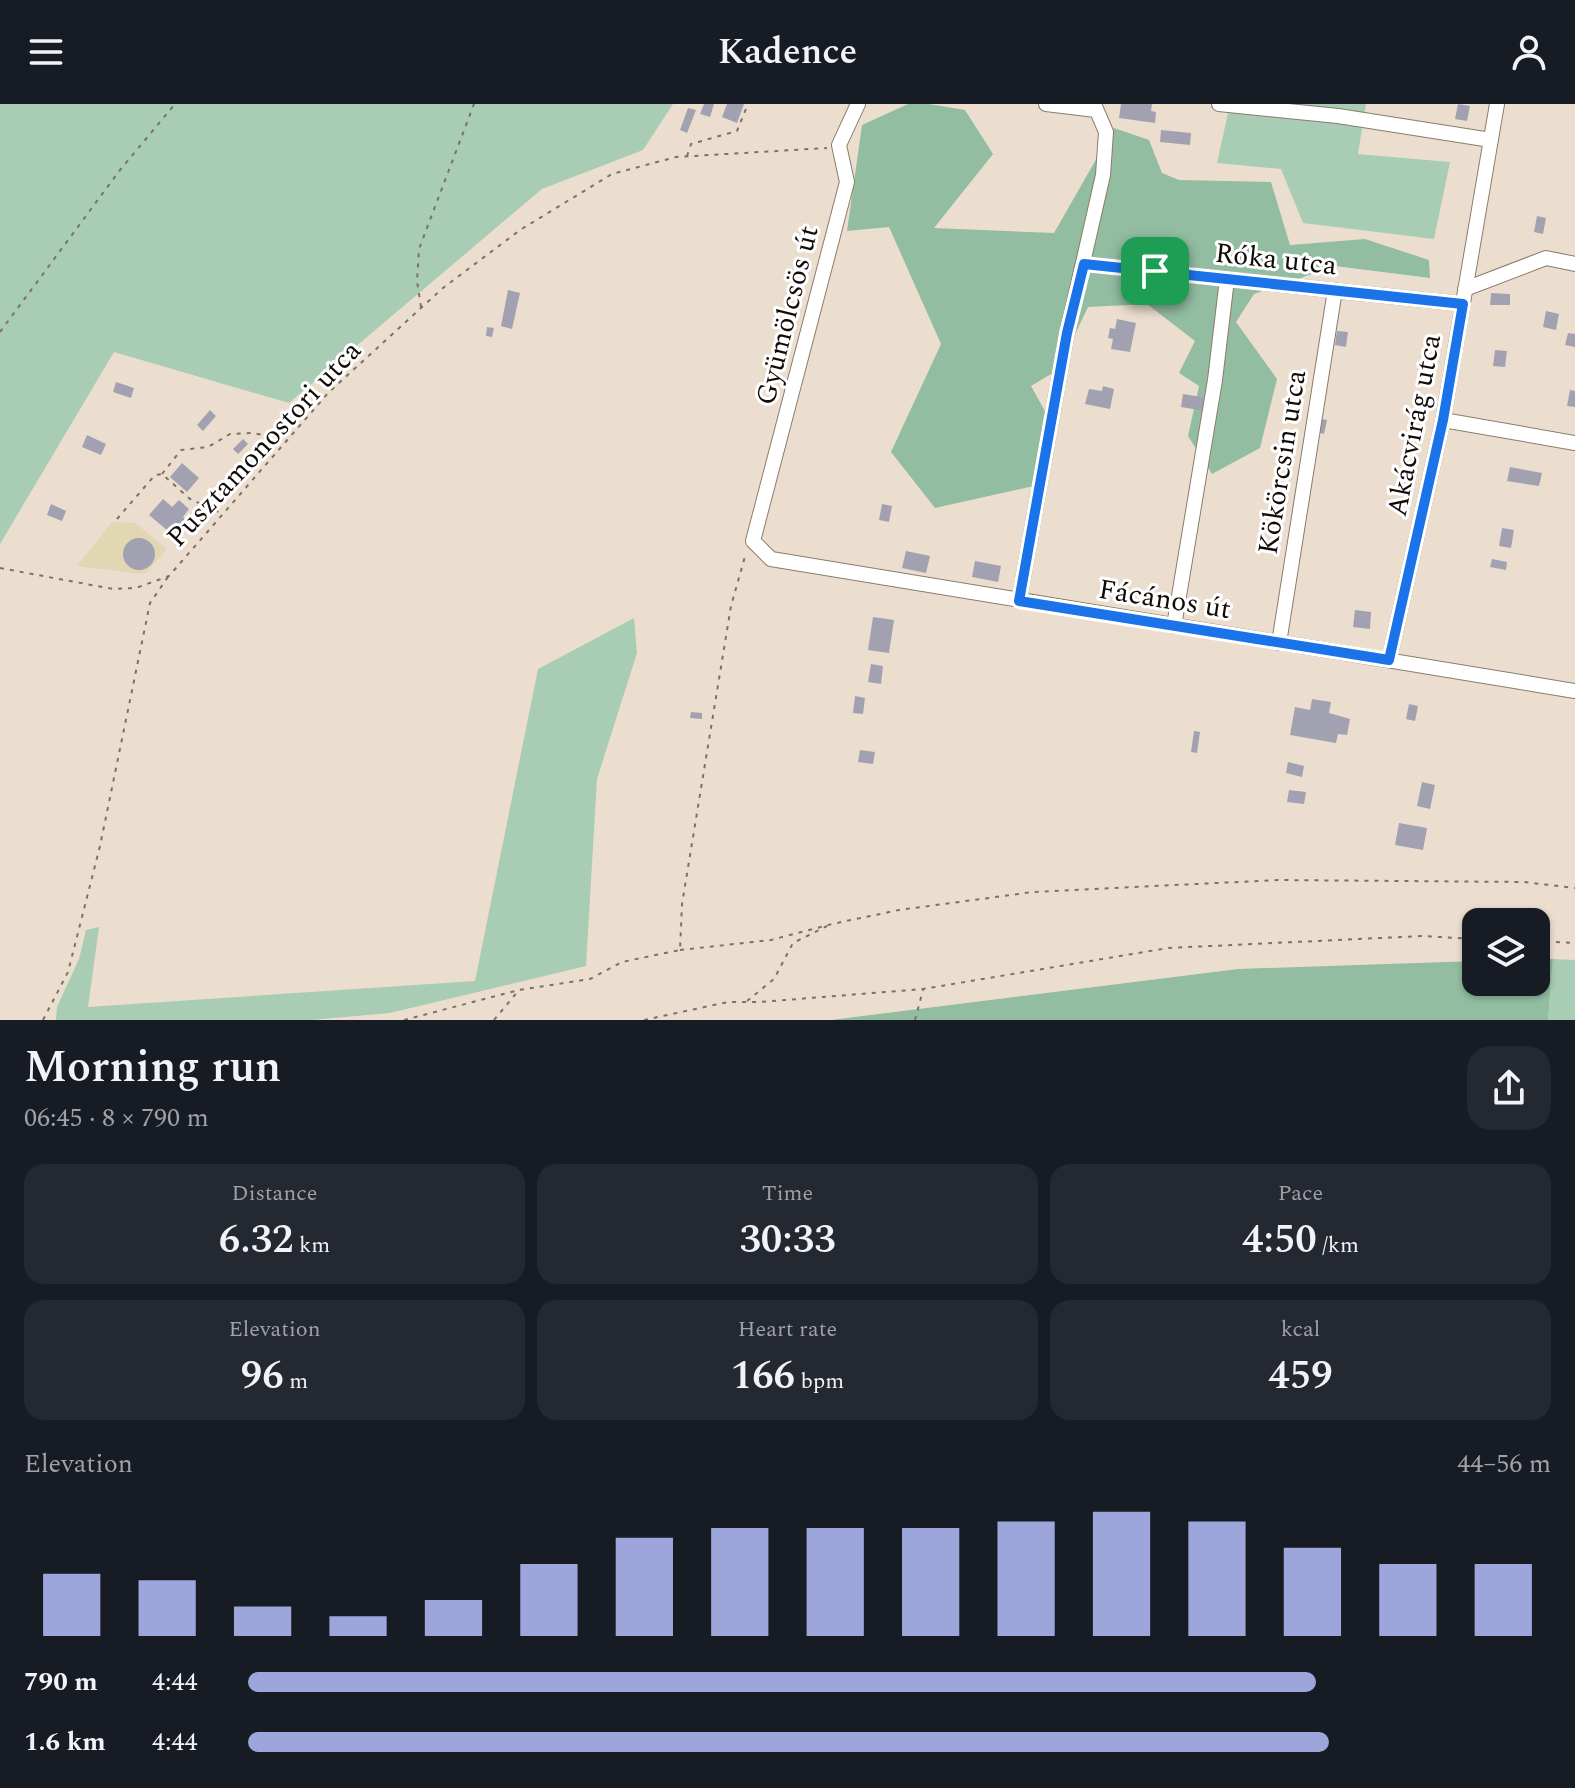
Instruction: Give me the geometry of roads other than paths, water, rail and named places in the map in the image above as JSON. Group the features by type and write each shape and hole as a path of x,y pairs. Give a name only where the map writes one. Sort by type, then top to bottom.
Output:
{"street":[{"name":"Gyümölcsös út","path":"753,541 847,182 839,145 858,104"},
{"path":"1019,601 1067,333 1103,175 1106,132 1095,107 1046,104"},
{"path":"1219,104 1338,116 1491,140"},
{"name":"Akácvirág utca","path":"1389,660 1443,420 1497,104"},
{"path":"1464,296 1546,258 1575,264"},
{"name":"Róka utca","path":"1084,264 1335,290 1464,296"},
{"path":"1174,626 1215,380 1227,279"},
{"name":"Kökörcsin utca","path":"1279,643 1335,290"},
{"path":"1443,420 1575,443"},
{"name":"Fácános út","path":"753,541 771,559 1575,691"}]}
